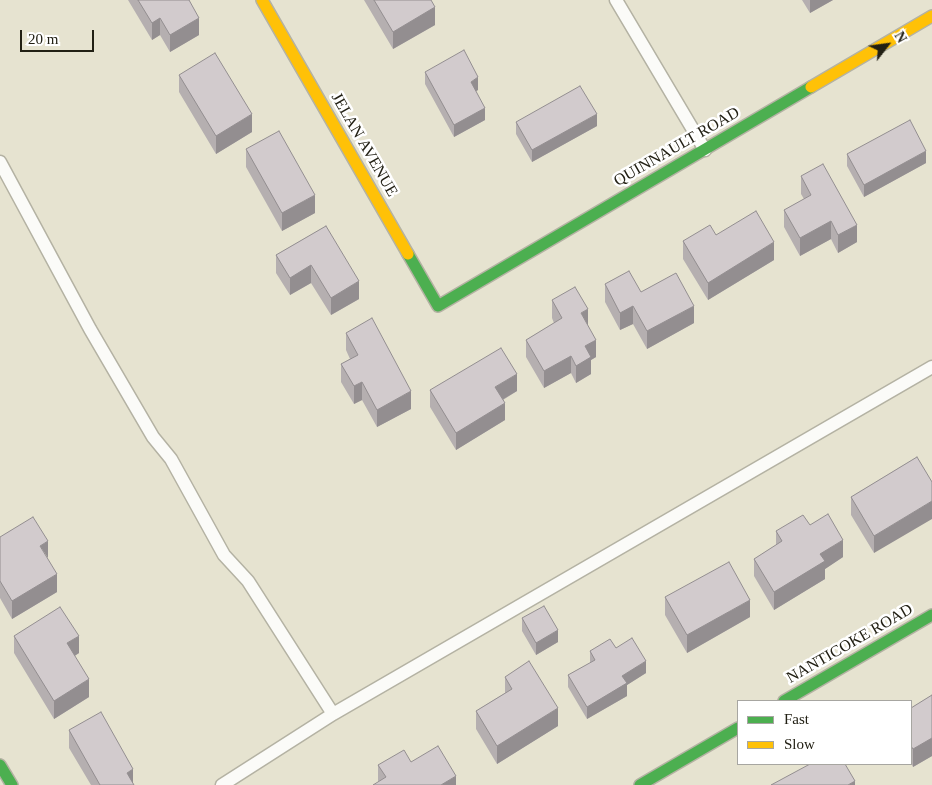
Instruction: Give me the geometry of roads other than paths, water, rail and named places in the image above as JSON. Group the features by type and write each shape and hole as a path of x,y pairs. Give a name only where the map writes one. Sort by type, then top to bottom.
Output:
{"street":[{"name":"JELAN AVENUE","path":"262,0 438,306"},
{"name":"QUINNAULT ROAD","path":"438,306 932,16"},
{"name":"NANTICOKE ROAD","path":"786,700 932,615"},
{"path":"640,785 737,729"},
{"path":"0,765 12,785"}],"lane":[{"path":"616,0 705,150"},
{"path":"0,162 90,329 153,437 171,460 224,555 248,581 333,714"},
{"path":"222,785 333,714 932,367"}]}
